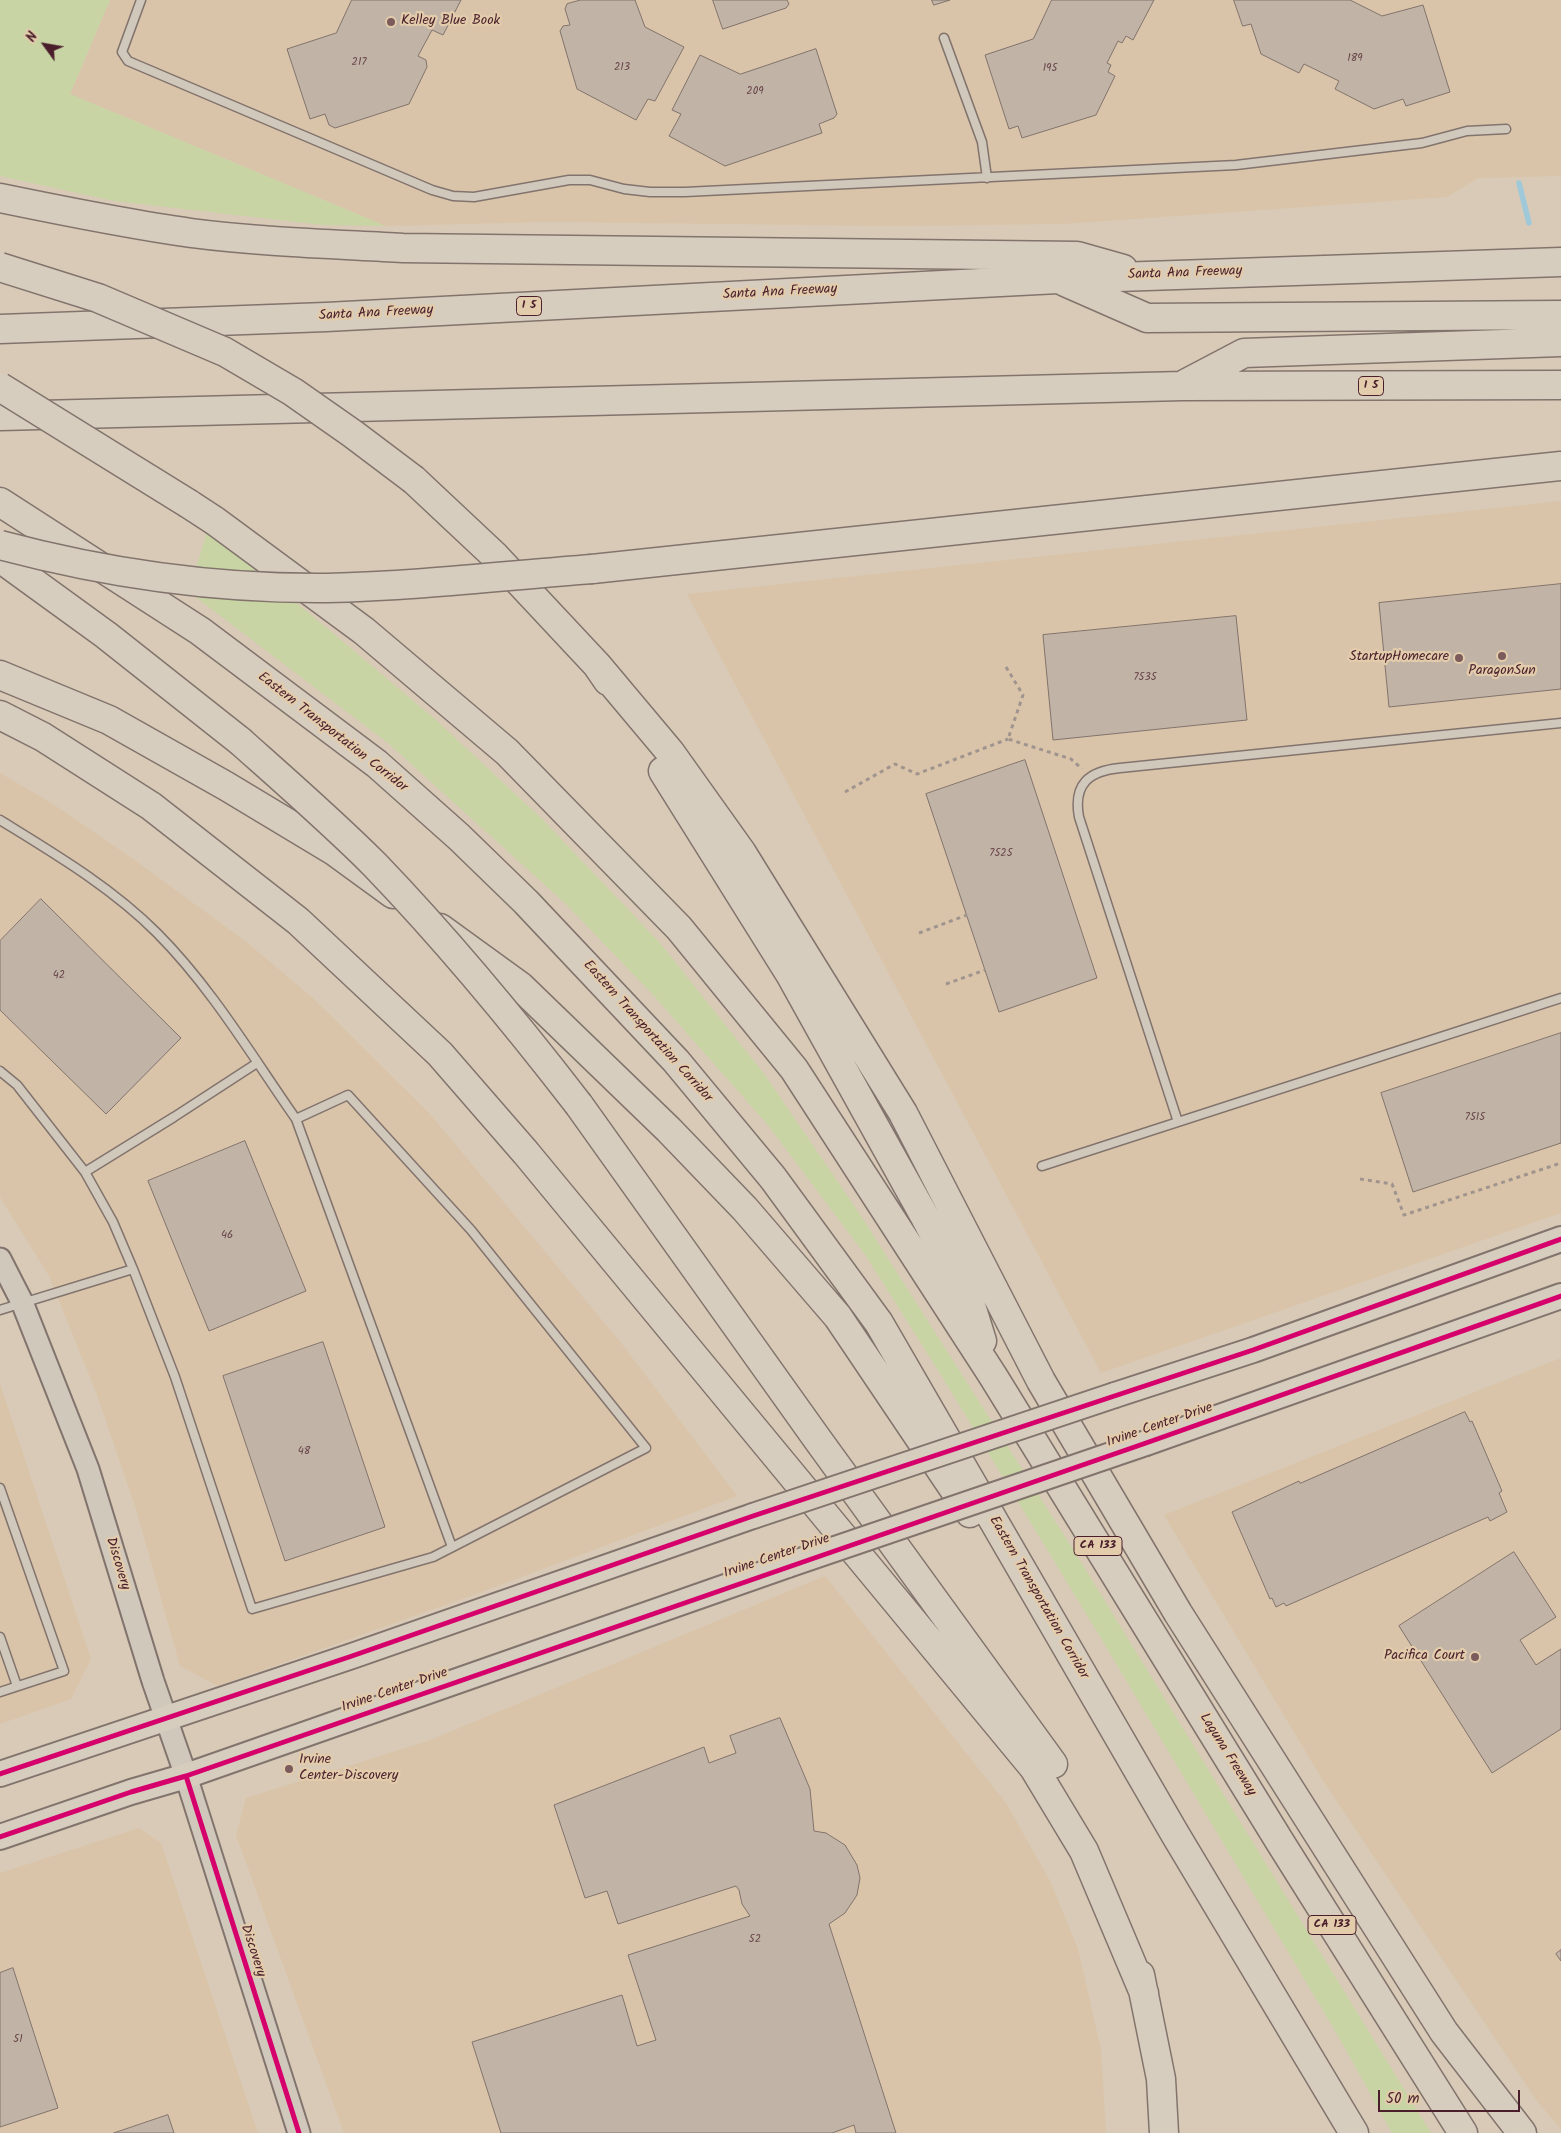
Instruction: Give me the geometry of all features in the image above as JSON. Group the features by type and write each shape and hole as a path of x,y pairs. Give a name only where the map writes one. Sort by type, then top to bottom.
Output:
{"highway":[{"path":"0,198 89,217 191,233 293,243 403,248 1077,256 1149,276"},
{"name":"Santa Ana Freeway","path":"0,329 326,317 1058,279 1561,262"},
{"path":"0,267 98,298 225,352 293,392 353,434 414,480 495,556 598,665 670,752 742,852 903,1113 1041,1381 1144,1557 1444,2032 1522,2133"},
{"path":"1058,279 1146,318 1561,315"},
{"path":"1182,386 1244,353 1561,342"},
{"name":"I 5","path":"0,416 1182,386 1561,385"},
{"path":"0,387 189,504 364,631 507,752 679,928 794,1069 993,1376"},
{"path":"0,544 123,571 202,582 324,588 385,586 619,566 1561,466"},
{"name":"Eastern Transportation Corridor","path":"0,502 200,631 377,764 460,837 526,902 676,1061 773,1178 879,1324 1114,1727"},
{"path":"0,558 106,635 240,742 306,800 374,865 439,934 504,1008 579,1105 812,1432 1057,1770 1100,1844 1110,1869 1144,1993 1161,2080 1164,2133"},
{"path":"598,665 790,974 925,1216 970,1302 993,1376"},
{"path":"0,675 109,720 226,786 334,851 520,986 669,1130 745,1209 838,1317 1114,1727 1354,2133"},
{"path":"0,715 43,737 150,806 298,921 440,1054 526,1152 1034,1768 1084,1851 1144,1993"},
{"name":"Laguna Freeway","path":"993,1376 1280,1842 1464,2133"}],"main road":[{"path":"0,1774 166,1720 753,1516 1253,1350 1561,1239"},
{"name":"Irvine Center Drive","path":"0,1837 130,1792 186,1776 788,1565 1146,1443 1561,1296"}],"street":[{"name":"Discovery","path":"0,1259 22,1302 88,1469 166,1720 186,1776 299,2133"}],"lane":[{"path":"141,0 122,52 128,60 432,190 453,196 474,197 569,180 590,180 624,189 650,192 685,192 1236,165 1422,143 1467,131 1506,129"},
{"path":"944,38 982,142 987,178"},
{"path":"1178,1122 1079,817 1076,803 1080,788 1090,776 1103,770 1120,768 1561,723"},
{"path":"0,820 90,876 157,933 208,993 296,1118 452,1547"},
{"path":"1042,1166 1561,998"},
{"path":"85,1172 257,1063"},
{"path":"0,1071 17,1085 85,1172 113,1222 175,1377 252,1609 432,1557 646,1448 471,1230 348,1094 296,1118"},
{"path":"0,1310 133,1269"},
{"path":"0,1488 64,1671 0,1692"},
{"path":"0,1637 17,1686"}],"path":[{"path":"1006,668 1023,695 1008,739"},
{"path":"845,792 895,764 917,774 1008,739 1071,759 1090,776"},
{"path":"919,933 967,915"},
{"path":"946,984 985,970"},
{"path":"1360,1179 1392,1184 1404,1215 1561,1163"}],"shaded area":[{"path":"110,0 1561,0 1561,176 1478,178 1447,197 1063,224 895,226 548,222 386,226 70,94"},
{"path":"1561,501 1561,1213 1101,1373 687,594"},
{"path":"0,773 53,804 136,861 249,944 315,1000 430,1114 622,1344 737,1496 479,1593 218,1686 180,1666 136,1509 96,1392 49,1276 0,1197"},
{"path":"1561,1358 1561,2129 1537,2101 1322,1779 1164,1515"},
{"path":"0,1384 91,1659 71,1699 0,1724"},
{"path":"825,1576 1006,1803 1050,1881 1078,1949 1101,2049 1106,2133 344,2133 236,1835 246,1798 428,1741"},
{"path":"139,1828 161,1843 258,2133 0,2133 0,1873"}],"green space":[{"path":"0,0 110,0 70,94 386,226 323,225 114,201 0,176"},
{"path":"207,532 310,614 436,720 543,820 660,943 765,1075 861,1216 1076,1554 1431,2133 1392,2133 1337,2034 1099,1635 941,1375 866,1256 767,1124 655,997 566,904 388,743 189,592"}],"building":[{"path":"352,0 461,0 443,35 432,30 418,56 426,60 427,67 409,104 335,128 329,125 325,114 310,119 287,49 336,33"},
{"path":"581,0 635,0 645,27 684,47 655,101 648,99 636,120 577,89 560,31 563,26 570,25 565,9 567,4"},
{"path":"713,0 787,0 789,4 786,8 723,29"},
{"path":"932,0 950,0 934,5"},
{"path":"1052,0 1154,0 1133,40 1126,36 1122,43 1118,41 1107,63 1111,65 1108,72 1115,76 1096,115 1022,138 1018,126 1009,129 985,55 1033,39"},
{"path":"1234,0 1350,0 1382,16 1423,5 1450,92 1406,106 1403,99 1374,109 1335,89 1339,81 1304,64 1299,73 1261,54 1251,24 1243,26"},
{"path":"816,49 837,114 834,118 819,124 822,133 725,166 669,136 681,114 672,110 700,55 740,74"},
{"path":"1561,584 1561,689 1389,707 1379,603"},
{"path":"1236,616 1247,720 1053,740 1043,635"},
{"path":"1025,760 1097,978 999,1012 926,794"},
{"path":"41,899 181,1038 106,1114 0,1010 0,941"},
{"path":"1561,1033 1561,1143 1413,1192 1381,1093"},
{"path":"245,1141 306,1291 209,1331 148,1181"},
{"path":"323,1342 385,1527 285,1561 223,1376"},
{"path":"1465,1412 1470,1422 1472,1421 1502,1491 1499,1493 1507,1512 1490,1521 1488,1517 1286,1606 1284,1603 1276,1607 1272,1598 1270,1599 1232,1512 1299,1481 1300,1483"},
{"name":"Pacifica Court","path":"1514,1552 1556,1617 1520,1640 1536,1665 1561,1649 1561,1729 1492,1773 1399,1626"},
{"path":"780,1718 810,1789 814,1831 826,1833 845,1845 857,1865 860,1878 857,1895 845,1913 829,1924 896,2133 856,2133 854,2125 832,2133 501,2133 472,2042 622,1995 637,2046 656,2040 628,1955 750,1916 742,1904 739,1890 736,1886 618,1924 607,1891 585,1898 554,1805 704,1747 709,1763 736,1753 730,1736"},
{"path":"1561,1950 1561,1961 1556,1954"},
{"path":"13,1968 58,2108 0,2127 0,1973"},
{"path":"168,2115 174,2133 114,2133"}],"waterway":[{"path":"1519,183 1529,223"}],"cycle path":[{"path":"0,1774 352,1656 753,1516 1253,1350 1561,1239"},
{"path":"0,1837 131,1792 186,1776 1146,1443 1561,1296"},
{"path":"186,1776 299,2133"}],"place":[{"name":"Kelley Blue Book","path":"391,22"},
{"name":"ParagonSun","path":"1502,656"},
{"name":"StartupHomecare","path":"1459,658"},
{"name":"Pacifica Court","path":"1475,1657"},
{"name":"Irvine Center-Discovery","path":"289,1769"}]}
